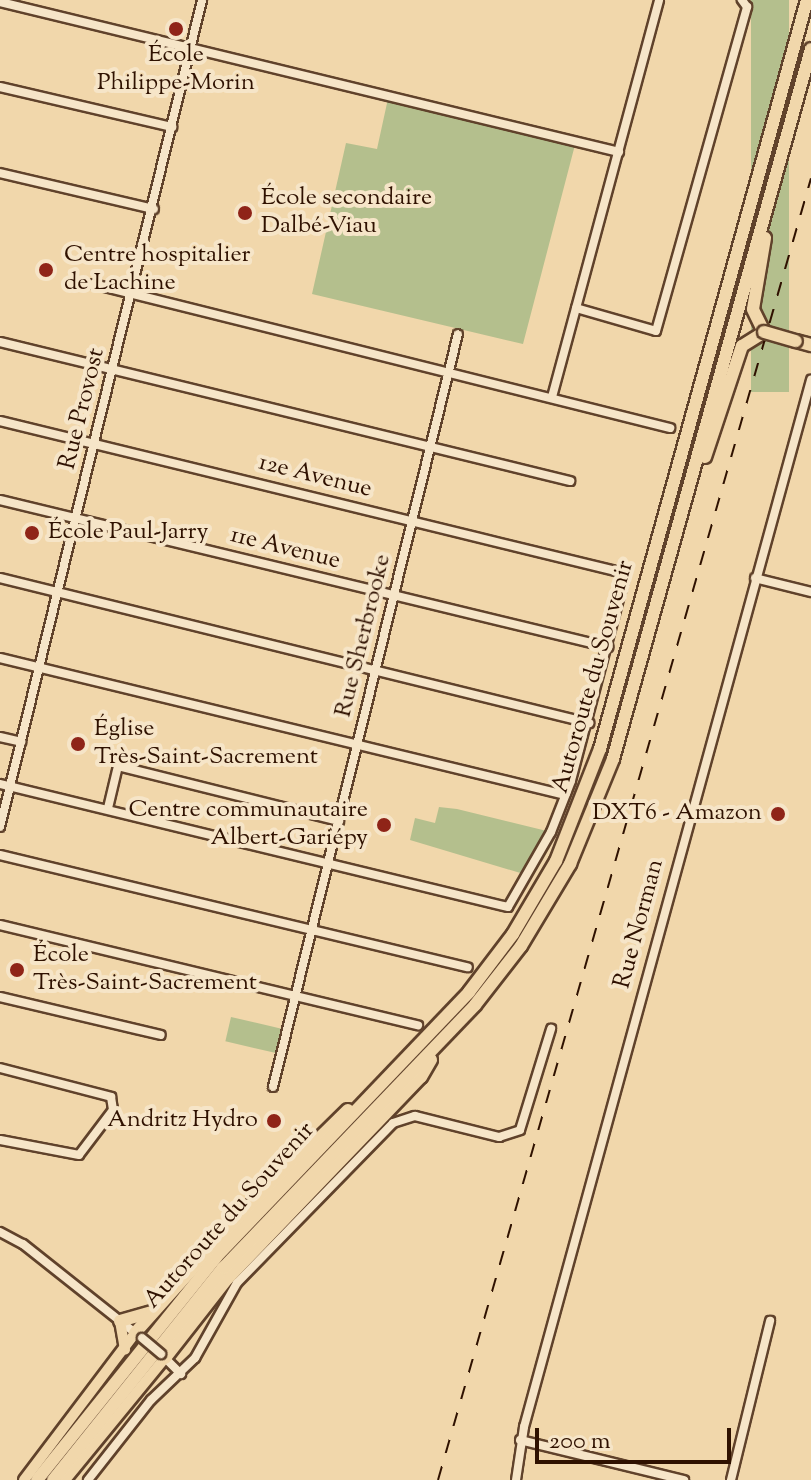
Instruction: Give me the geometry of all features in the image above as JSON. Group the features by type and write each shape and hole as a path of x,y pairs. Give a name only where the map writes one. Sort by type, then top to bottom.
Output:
{"highway":[{"name":"Autoroute du Souvenir","path":"37,1480 216,1257 402,1064 506,944 548,875 582,804 807,0"},
{"name":"Autoroute du Souvenir","path":"53,1480 223,1268 443,1041 521,946 582,840 609,773 811,49"},
{"path":"762,331 753,309 773,186"},
{"path":"762,331 811,345"},
{"path":"675,538 742,346 762,331"},
{"path":"163,1356 227,1279 421,1077 443,1041"},
{"path":"138,1336 151,1312 307,1147 402,1064"},
{"path":"120,1321 151,1312"}],"main road":[{"path":"120,1321 125,1350"},
{"path":"24,1480 138,1336"},
{"path":"65,1480 163,1356"}],"street":[{"name":"Rue Provost","path":"0,827 5,785 21,742 154,209 202,0"},
{"path":"552,397 659,0"},
{"path":"576,308 656,331 747,7 742,0"},
{"path":"0,2 191,45 619,152"},
{"path":"0,87 172,127"},
{"path":"0,173 154,209"},
{"path":"93,284 670,428"},
{"name":"Rue Sherbrooke","path":"273,1087 458,334"},
{"path":"0,342 570,481"},
{"name":"Rue Norman","path":"516,1480 520,1440 811,380"},
{"name":"12e Avenue","path":"0,421 620,572 624,580 608,647"},
{"name":"11e Avenue","path":"0,500 608,647"},
{"path":"0,578 589,723"},
{"path":"755,578 811,592"},
{"path":"5,785 508,907 565,795 589,723 608,647"},
{"path":"0,658 565,795"},
{"path":"0,737 21,742"},
{"path":"108,808 118,766 339,821"},
{"path":"0,855 468,967"},
{"path":"0,925 418,1025"},
{"path":"0,997 161,1035"},
{"path":"88,1480 151,1400 181,1374 205,1345 237,1283 393,1123 415,1116 499,1137 520,1130 551,1029"},
{"path":"0,1068 111,1097 112,1115 79,1155 0,1140"},
{"path":"0,1232 23,1244 163,1356 181,1374"},
{"path":"731,1480 770,1321"},
{"path":"520,1440 684,1480"}],"green space":[{"path":"751,0 789,0 789,392 751,392"},
{"path":"389,94 576,141 523,344 312,294 346,143 377,149"},
{"path":"439,807 551,832 527,875 410,840 415,818 435,823"},
{"path":"231,1017 283,1029 277,1053 225,1041"}],"railway":[{"path":"438,1480 811,178"}],"place":[{"name":"École Philippe-Morin","path":"176,29"},
{"name":"École secondaire Dalbé-Viau","path":"245,213"},
{"name":"Centre hospitalier de Lachine","path":"46,270"},
{"name":"École Paul-Jarry","path":"32,533"},
{"name":"Église Très-Saint-Sacrement","path":"78,744"},
{"name":"DXT6 - Amazon","path":"778,814"},
{"name":"Centre communautaire Albert-Gariépy","path":"384,825"},
{"name":"École Très-Saint-Sacrement","path":"17,970"},
{"name":"Andritz Hydro","path":"274,1121"}]}
